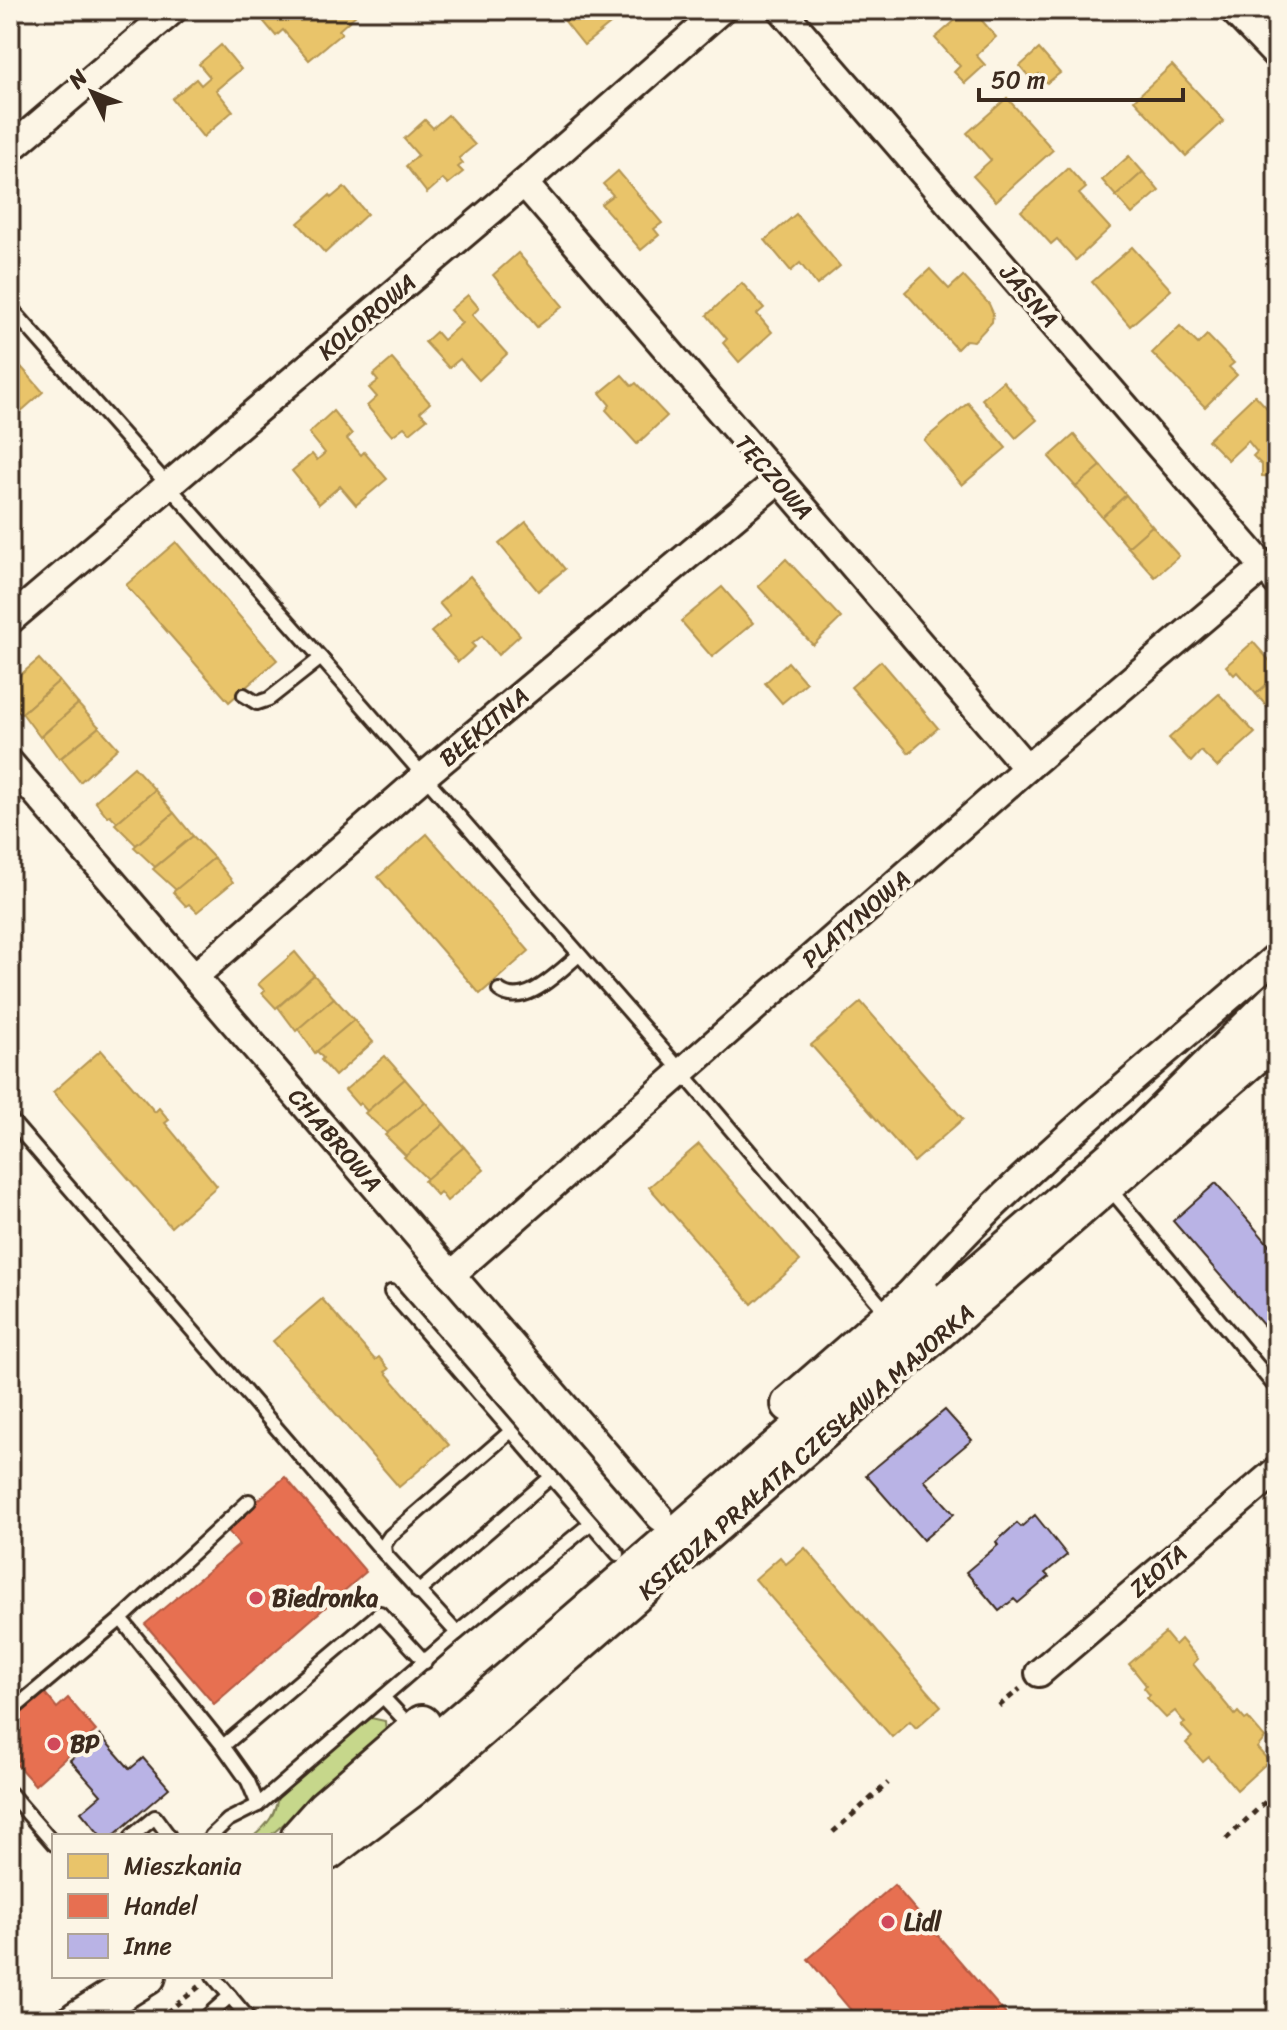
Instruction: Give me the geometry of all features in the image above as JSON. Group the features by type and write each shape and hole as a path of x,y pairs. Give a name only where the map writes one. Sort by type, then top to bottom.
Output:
{"street":[{"path":"10,149 173,10"},
{"name":"KOLOROWA","path":"10,620 524,183 721,10"},
{"name":"JASNA","path":"782,10 1273,576"},
{"path":"1233,10 1277,56"},
{"name":"TĘCZOWA","path":"524,183 777,481 1027,768"},
{"name":"BŁĘKITNA","path":"194,977 424,776 777,481"},
{"name":"PLATYNOWA","path":"451,1275 1027,768 1273,576"},
{"name":"CHABROWA","path":"10,763 660,1517"},
{"name":"KSIĘDZA PRAŁATA CZESŁAWA MAJORKA","path":"890,1316 947,1251 1006,1192 1277,956"},
{"name":"KSIĘDZA PRAŁATA CZESŁAWA MAJORKA","path":"302,1834 325,1808 890,1316 1201,1056 1270,1020"},
{"name":"KSIĘDZA PRAŁATA CZESŁAWA MAJORKA","path":"332,1854 415,1792 1110,1189 1270,1020"},
{"name":"KSIĘDZA PRAŁATA CZESŁAWA MAJORKA","path":"330,1834 1270,1020"},
{"name":"ZŁOTA","path":"1039,1673 1277,1470"},
{"path":"77,2020 140,1981"},
{"path":"100,2020 140,1981"}],"lane":[{"path":"10,307 424,776 890,1316"},
{"path":"244,695 257,703 269,699 321,658"},
{"path":"499,990 505,995 519,996 533,991 579,955"},
{"path":"10,1119 418,1592 457,1633"},
{"path":"1110,1189 1277,1389"},
{"path":"391,1292 618,1554"},
{"path":"385,1554 384,1545 390,1536 511,1431"},
{"path":"418,1592 551,1477"},
{"path":"10,1712 121,1619 249,1501"},
{"path":"213,1834 228,1820 258,1805 457,1633 591,1523"},
{"path":"223,1746 380,1613 425,1662"},
{"path":"121,1619 223,1746 248,1781 258,1805"},
{"path":"383,1697 414,1730"},
{"path":"10,1793 52,1842"},
{"path":"134,1834 155,1817 168,1834"},
{"path":"215,1978 250,2020"},
{"path":"203,2020 230,1996"}],"path":[{"path":"833,1832 888,1783"},
{"path":"1226,1839 1277,1791"},
{"path":"157,2020 210,1978"}],"green space":[{"path":"371,1718 385,1721 386,1733 272,1834 256,1834 270,1818 278,1796"}],"building: Mieszkania":[{"path":"254,10 352,10 356,15 339,30 342,33 309,60 283,30 276,36"},
{"path":"556,10 607,10 615,20 584,45"},
{"path":"967,10 973,10 996,37 976,55 985,65 965,83 954,72 960,66 935,38"},
{"path":"221,45 241,69 216,90 233,111 203,137 172,99 196,79 201,85 210,77 199,64"},
{"path":"1039,49 1060,73 1047,83 1039,74 1032,80 1020,66"},
{"path":"1172,65 1224,121 1186,156 1134,100"},
{"path":"1007,98 1053,150 996,201 973,176 991,160 967,133"},
{"path":"448,115 475,145 459,158 463,163 458,167 463,172 448,184 443,179 427,193 406,166 418,155 404,139 425,120 433,128"},
{"path":"1129,156 1143,172 1116,196 1102,180"},
{"path":"1068,168 1086,188 1079,194 1110,228 1076,260 1057,239 1051,244 1021,211"},
{"path":"618,171 662,223 654,229 659,235 641,250 601,204 613,195 603,184"},
{"path":"1143,172 1159,191 1132,214 1116,196"},
{"path":"344,187 367,214 325,253 298,223"},
{"path":"796,214 840,266 817,285 800,263 791,271 765,240"},
{"path":"1132,247 1171,290 1130,326 1092,282"},
{"path":"518,253 563,306 537,327 493,275"},
{"path":"930,269 949,289 963,276 989,304 993,313 992,322 974,341 966,340 957,349 905,292"},
{"path":"742,283 764,308 757,314 772,332 739,362 723,343 727,339 707,315"},
{"path":"468,295 479,308 472,315 507,354 479,380 460,359 449,368 425,342 436,332 443,340 462,323 450,310"},
{"path":"1180,326 1198,344 1207,335 1234,363 1229,367 1237,375 1205,407 1152,353"},
{"path":"10,354 43,392 10,421"},
{"path":"392,359 430,403 420,412 427,419 410,433 404,427 392,436 367,406 377,397 369,388 378,381 373,375"},
{"path":"622,375 632,386 636,383 667,416 637,444 606,410 610,405 600,393"},
{"path":"1003,381 1037,420 1016,438 982,399"},
{"path":"1255,395 1277,419 1277,477 1262,476 1262,465 1253,456 1257,452 1248,441 1228,460 1208,440"},
{"path":"968,403 1006,448 962,485 924,440"},
{"path":"333,411 352,434 347,439 361,455 364,452 387,479 356,505 340,486 319,504 292,471 312,454 317,460 325,453 309,433"},
{"path":"1074,435 1101,466 1076,487 1049,457"},
{"path":"1101,466 1126,495 1102,517 1076,487"},
{"path":"1126,495 1152,526 1128,547 1102,517"},
{"path":"526,522 565,569 538,591 499,544"},
{"path":"1152,526 1179,556 1155,577 1128,547"},
{"path":"176,542 277,660 229,702 126,585"},
{"path":"786,559 841,618 813,645 758,586"},
{"path":"470,576 520,635 498,655 482,636 458,662 431,632 450,616 439,603"},
{"path":"722,587 753,623 712,657 681,621"},
{"path":"1253,642 1277,669 1277,675 1256,694 1237,672 1234,675 1226,666"},
{"path":"39,659 59,681 21,714 10,703 10,684"},
{"path":"881,661 938,728 909,753 851,687"},
{"path":"788,662 806,683 782,703 765,683"},
{"path":"1277,675 1277,718 1256,694"},
{"path":"59,681 78,704 40,737 22,713"},
{"path":"1219,694 1255,733 1217,767 1201,751 1191,762 1169,738"},
{"path":"78,704 99,727 59,759 42,736"},
{"path":"99,727 118,748 80,782 61,758"},
{"path":"134,767 155,790 117,822 110,815 107,816 95,801"},
{"path":"155,790 174,813 136,845 115,824"},
{"path":"174,813 193,836 155,867 134,847"},
{"path":"427,834 529,951 480,994 378,877"},
{"path":"193,836 214,858 176,890 153,869"},
{"path":"214,858 233,882 197,912 189,904 186,906 173,892"},
{"path":"295,952 314,975 276,1008 258,984"},
{"path":"314,975 334,998 296,1031 278,1007"},
{"path":"334,998 354,1020 315,1053 298,1029"},
{"path":"861,1002 963,1119 914,1162 811,1045"},
{"path":"354,1020 373,1042 335,1076 317,1051"},
{"path":"101,1050 155,1112 159,1108 169,1120 165,1123 217,1186 171,1227 53,1092"},
{"path":"385,1056 405,1079 367,1111 345,1090"},
{"path":"405,1079 425,1102 387,1133 365,1113"},
{"path":"425,1102 444,1124 406,1156 385,1135"},
{"path":"444,1124 464,1147 427,1179 404,1157"},
{"path":"699,1144 800,1261 752,1304 649,1187"},
{"path":"464,1147 484,1170 447,1201 424,1181"},
{"path":"322,1299 375,1360 379,1357 389,1369 385,1372 449,1445 399,1487 273,1341"},
{"path":"805,1548 941,1706 916,1728 910,1721 892,1737 755,1579 780,1557 786,1564"},
{"path":"1165,1633 1175,1645 1181,1639 1198,1659 1193,1664 1235,1715 1238,1712 1245,1720 1248,1718 1265,1738 1257,1748 1269,1761 1237,1790 1209,1757 1203,1762 1186,1743 1192,1737 1181,1725 1185,1723 1175,1711 1166,1718 1147,1698 1150,1695 1144,1688 1146,1685 1129,1664"}],"building: Handel":[{"name":"Biedronka","path":"285,1477 366,1572 214,1704 145,1624 239,1545 226,1528"},
{"path":"44,1692 57,1708 68,1698 96,1731 35,1785 10,1757 10,1750 17,1744 10,1735 10,1723"},
{"name":"Lidl","path":"894,1885 1011,2020 849,2020 855,2015 808,1959"}],"building: Inne":[{"path":"1216,1183 1277,1254 1277,1341 1173,1221"},
{"path":"945,1410 972,1440 924,1480 954,1514 923,1540 866,1475"},
{"path":"1035,1515 1067,1555 1045,1573 1049,1577 1018,1603 1014,1599 999,1611 966,1572 998,1545 996,1542 1017,1523 1021,1527"},
{"path":"1277,1537 1277,1563 1266,1546"},
{"path":"100,1735 130,1769 143,1758 169,1788 115,1834 99,1834 81,1812 101,1795 70,1760"}],"place":[{"name":"Biedronka","path":"256,1598"},
{"name":"BP","path":"54,1744"},
{"name":"Lidl","path":"888,1922"}]}
